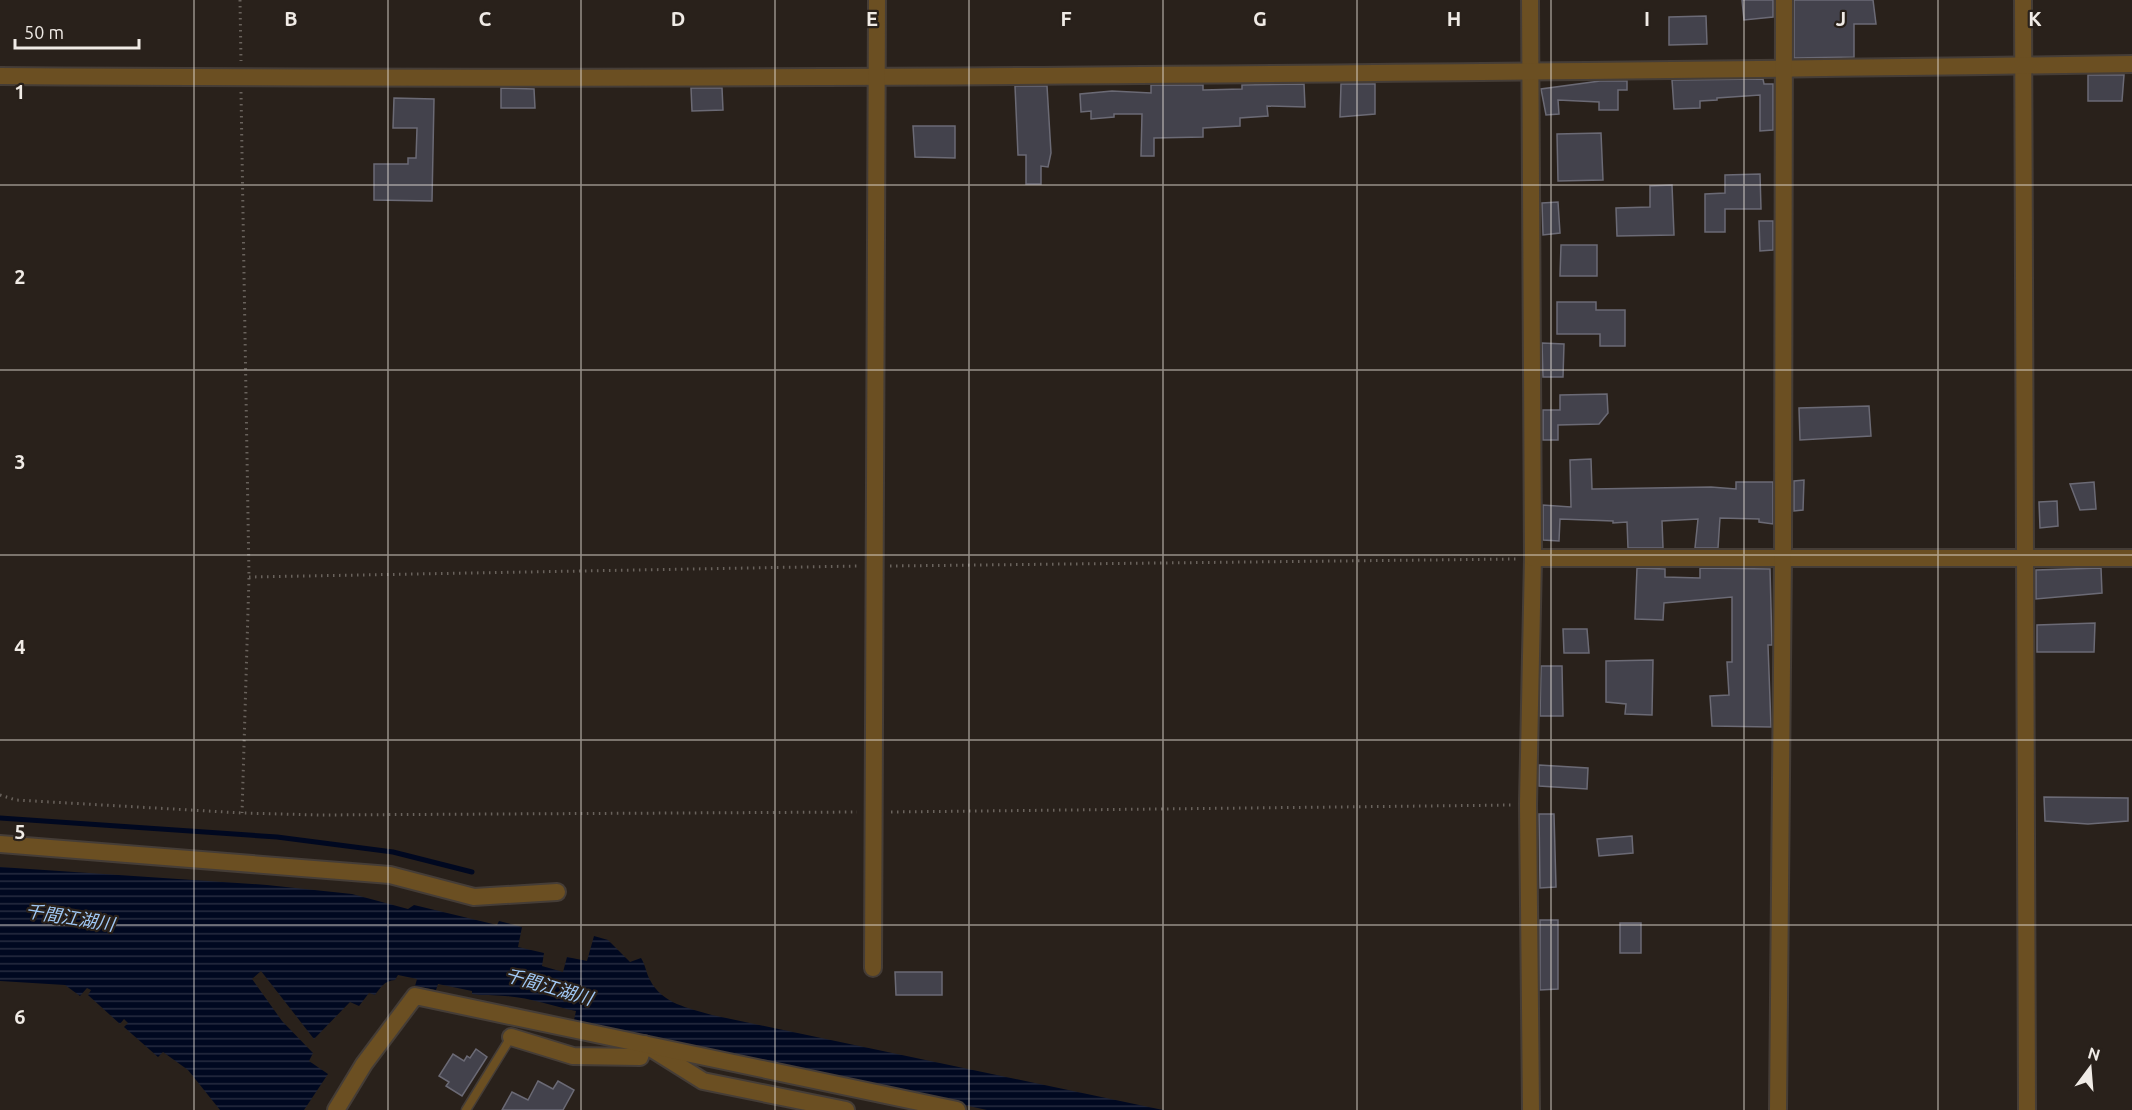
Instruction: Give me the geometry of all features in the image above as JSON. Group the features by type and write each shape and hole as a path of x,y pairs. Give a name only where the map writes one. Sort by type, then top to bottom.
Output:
{"street":[{"path":"873,968 877,0"},
{"path":"1530,0 1533,558 1528,804 1531,1110"},
{"path":"1778,1110 1784,557 1784,0"},
{"path":"2023,0 2027,1110"},
{"path":"0,76 241,78 1530,73 2132,64"},
{"path":"1533,558 1784,557 2025,560 2132,558"},
{"path":"0,844 390,875 474,897 557,891"},
{"path":"336,1110 364,1064 415,996 957,1110"},
{"path":"511,1037 573,1056 640,1057 644,1044"},
{"path":"644,1044 703,1081 808,1106 846,1110"}],"lane":[{"path":"466,1110 511,1037"}],"path":[{"path":"0,795 16,800 242,813 249,577 240,0"}],"water":[{"name":"千間江湖川","path":"0,867 267,885 352,894 408,909 414,905 497,925 499,921 522,927 518,947 544,953 542,966 563,972 567,957 587,961 594,936 608,940 630,962 641,958 650,980 662,995 694,1010 1163,1110 987,1110 574,1020 576,1011 532,1000 472,994 472,991 438,984 436,990 415,986 417,979 398,975 395,980 383,985 375,995 369,993 359,1006 350,1002 314,1039 261,971 252,979 282,1021 313,1053 309,1061 328,1074 304,1110 220,1110 188,1070 163,1052 158,1057 124,1027 128,1023 124,1019 120,1024 88,995 91,990 87,988 80,996 65,985 0,981"}],"building":[{"path":"1742,0 1773,0 1773,17 1744,20"},
{"path":"1794,0 1873,0 1876,24 1854,24 1854,57 1794,58"},
{"path":"1706,16 1707,44 1669,45 1669,17"},
{"path":"2088,75 2124,75 2122,101 2088,101"},
{"path":"1763,79 1764,84 1773,84 1773,130 1760,131 1760,95 1717,98 1717,100 1700,101 1700,108 1674,109 1672,80"},
{"path":"1600,81 1627,81 1627,90 1618,90 1618,110 1599,110 1599,102 1558,100 1559,114 1546,115 1541,89"},
{"path":"1304,84 1305,107 1267,106 1268,116 1240,118 1240,126 1203,128 1203,137 1154,138 1154,156 1141,156 1142,114 1114,114 1114,117 1091,119 1091,111 1081,112 1080,94 1112,91 1151,93 1151,85 1203,85 1203,90 1242,89 1242,85"},
{"path":"1341,84 1375,84 1375,114 1340,117"},
{"path":"1015,86 1047,86 1051,153 1048,167 1041,166 1041,184 1026,184 1026,155 1018,155"},
{"path":"501,88 534,89 535,108 501,108"},
{"path":"691,88 722,88 723,110 692,111"},
{"path":"394,98 434,99 432,201 374,200 374,164 408,164 408,158 416,158 417,128 393,128"},
{"path":"913,126 955,126 955,158 915,157"},
{"path":"1601,133 1603,180 1558,181 1557,134"},
{"path":"1760,174 1761,209 1725,209 1725,232 1705,232 1705,194 1725,193 1725,175"},
{"path":"1672,185 1674,235 1617,236 1616,208 1650,207 1650,186"},
{"path":"1558,202 1560,233 1543,235 1542,203"},
{"path":"1759,221 1773,221 1773,250 1760,251"},
{"path":"1561,245 1597,245 1597,276 1560,276"},
{"path":"1557,302 1596,302 1596,310 1625,310 1625,346 1600,346 1600,334 1557,334"},
{"path":"1542,343 1564,344 1563,377 1543,377"},
{"path":"1607,394 1608,413 1599,424 1558,425 1558,440 1543,440 1543,410 1560,410 1560,395"},
{"path":"1869,406 1871,436 1800,440 1799,408"},
{"path":"1591,459 1592,489 1711,487 1736,489 1736,482 1773,482 1773,524 1759,522 1759,519 1720,518 1718,548 1695,548 1698,519 1662,521 1663,548 1628,548 1627,522 1613,523 1613,521 1560,519 1559,541 1543,540 1543,505 1571,507 1570,460"},
{"path":"1804,480 1803,510 1794,511 1794,481"},
{"path":"2094,482 2096,509 2080,510 2070,484"},
{"path":"2057,501 2058,526 2040,528 2039,502"},
{"path":"1637,568 1665,569 1665,577 1700,578 1700,568 1770,569 1772,645 1768,645 1771,727 1712,726 1710,696 1729,695 1727,662 1732,662 1732,597 1664,603 1663,620 1635,619"},
{"path":"2101,568 2102,593 2036,599 2036,570"},
{"path":"2095,623 2094,652 2037,652 2037,625"},
{"path":"1563,629 1587,629 1589,653 1564,653"},
{"path":"1653,660 1652,715 1625,714 1626,704 1606,702 1606,661"},
{"path":"1541,666 1562,666 1563,716 1540,716"},
{"path":"1539,765 1588,768 1587,789 1539,786"},
{"path":"2044,797 2128,798 2128,821 2088,824 2045,821"},
{"path":"1539,814 1554,814 1556,887 1540,888"},
{"path":"1632,836 1633,853 1599,856 1597,839"},
{"path":"1540,920 1558,920 1558,989 1540,990"},
{"path":"1620,923 1641,923 1641,953 1620,953"},
{"path":"895,972 942,972 942,995 896,995"},
{"path":"476,1049 487,1057 462,1096 446,1086 449,1082 439,1076 453,1054 464,1061 467,1056 470,1058"},
{"path":"538,1081 553,1089 558,1081 574,1090 563,1110 502,1110 512,1092 528,1100"}],"waterway":[{"path":"0,818 277,837 393,852 472,872"}]}
